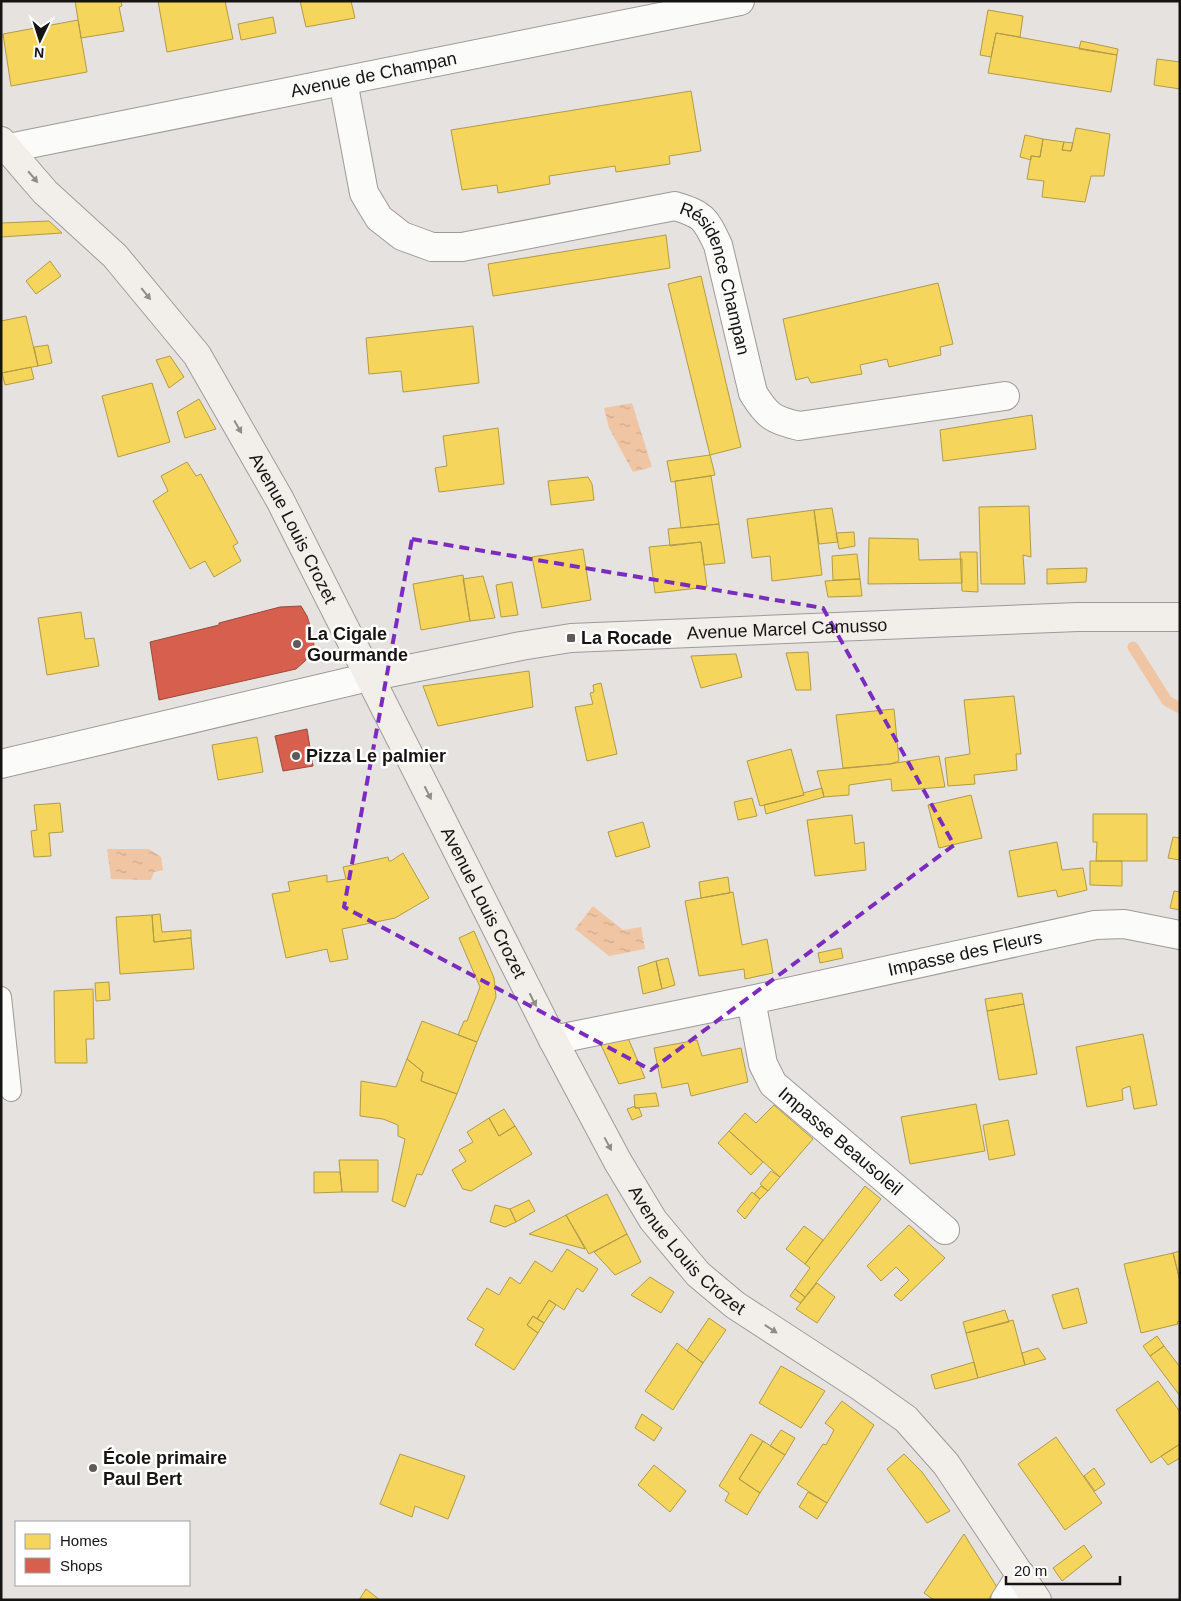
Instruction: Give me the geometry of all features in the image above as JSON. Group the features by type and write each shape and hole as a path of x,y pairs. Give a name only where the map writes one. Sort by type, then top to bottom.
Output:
{"street":[{"name":"Avenue de Champan","path":"5,144 343,81 740,1"},
{"name":"Résidence Champan","path":"343,81 364,193 380,218 402,236 432,247 462,247 675,206 696,212 708,225 718,245 754,393 764,410 779,421 799,426 1005,396"},
{"name":"Avenue Louis Crozet","path":"5,144 45,192 115,256 196,355 280,500 553,1040 618,1162 648,1212 698,1274 735,1305 861,1387 906,1420 946,1464 1037,1600"},
{"name":"Avenue Marcel Camusso","path":"369,676 571,638 1078,617 1180,617"},
{"path":"1,764 369,676"},
{"name":"Impasse des Fleurs","path":"751,1000 1095,925 1124,924 1180,935"},
{"path":"553,1040 751,1000"},
{"name":"Impasse Beausoleil","path":"751,1000 763,1064 773,1084 945,1230"},
{"path":"1005,1600 1021,1574"}],"lane":[{"path":"1,997 11,1091"}],"highlighted area":[{"path":"412,539 823,608 954,845 651,1070 344,907"}],"water":[{"path":"632,403 652,467 633,472 609,428 604,408"},
{"path":"107,849 149,849 161,857 163,870 154,872 151,880 111,879"},
{"path":"593,906 623,930 641,927 645,949 609,956 575,929"}],"building: Homes":[{"path":"75,1 121,1 122,6 119,7 124,31 81,38"},
{"path":"158,1 225,1 233,39 167,52"},
{"path":"300,1 351,1 355,18 306,27"},
{"path":"988,10 1023,16 1020,37 996,33 991,57 980,55"},
{"path":"273,17 276,33 241,40 238,24"},
{"path":"78,20 87,72 11,86 3,34"},
{"path":"996,33 1117,55 1111,92 988,73"},
{"path":"1081,41 1118,49 1117,55 1079,49"},
{"path":"1157,59 1180,62 1180,89 1154,85"},
{"path":"691,91 701,151 669,156 670,164 616,172 615,166 549,176 550,184 498,193 497,185 462,190 451,130"},
{"path":"1076,128 1110,134 1104,176 1091,176 1085,202 1042,197 1044,181 1027,179 1031,156 1040,157 1043,139 1064,142 1062,150 1071,151"},
{"path":"1025,135 1043,139 1040,157 1031,156 1031,160 1020,157"},
{"path":"1064,142 1073,143 1071,151 1062,150"},
{"path":"49,221 62,233 1,237 1,223"},
{"path":"666,235 670,268 493,296 488,264"},
{"path":"50,261 61,276 36,294 26,281"},
{"path":"701,276 741,447 710,455 668,284"},
{"path":"938,283 953,344 940,347 941,355 889,367 887,359 860,365 862,374 811,383 808,377 796,380 783,319"},
{"path":"26,316 38,366 1,373 1,321"},
{"path":"473,326 479,383 403,392 401,371 369,374 366,338"},
{"path":"48,345 52,363 38,366 34,347"},
{"path":"170,356 184,377 169,388 156,360"},
{"path":"31,367 34,379 5,385 2,373"},
{"path":"152,383 170,442 118,457 102,396"},
{"path":"199,399 216,429 185,438 177,412"},
{"path":"1032,415 1036,449 943,461 940,430"},
{"path":"498,428 504,484 439,492 435,468 447,466 443,436"},
{"path":"710,455 715,475 671,482 667,461"},
{"path":"187,462 196,476 201,474 238,543 233,546 241,561 214,577 205,561 190,569 153,501 168,491 161,476"},
{"path":"711,476 719,524 681,528 675,481"},
{"path":"588,477 592,484 594,500 551,505 548,481"},
{"path":"1029,506 1031,557 1023,555 1025,584 981,584 979,507"},
{"path":"832,508 838,542 819,544 814,510"},
{"path":"814,510 822,575 772,581 770,556 752,558 747,519"},
{"path":"719,524 725,563 704,565 701,542 670,546 668,529"},
{"path":"854,532 855,546 839,549 836,533"},
{"path":"869,538 918,539 919,560 962,559 962,583 868,584"},
{"path":"701,542 707,587 655,593 649,547"},
{"path":"583,549 591,600 542,608 532,557"},
{"path":"960,552 977,552 978,592 962,591"},
{"path":"857,554 860,579 833,580 832,556"},
{"path":"1087,568 1086,582 1047,584 1047,569"},
{"path":"463,575 470,621 421,630 413,584"},
{"path":"483,576 495,618 470,621 463,579"},
{"path":"860,579 862,596 828,597 825,581"},
{"path":"512,582 518,615 501,617 496,585"},
{"path":"81,612 85,639 94,638 99,666 47,675 38,618"},
{"path":"808,652 811,690 796,690 786,653"},
{"path":"736,654 742,677 701,688 691,656"},
{"path":"529,671 533,707 438,726 423,686"},
{"path":"601,683 617,754 587,761 575,707 593,704 590,693 594,692 593,685"},
{"path":"1014,696 1021,754 1016,754 1017,770 974,775 975,784 948,786 945,758 970,754 964,700"},
{"path":"894,709 899,761 890,764 843,768 836,715"},
{"path":"257,737 263,772 218,780 212,745"},
{"path":"791,749 804,795 760,806 747,761"},
{"path":"939,756 945,787 892,791 891,779 849,785 849,795 824,797 817,771 890,764"},
{"path":"822,788 824,797 766,814 764,805 804,795 803,793"},
{"path":"971,795 982,838 939,848 928,805"},
{"path":"752,798 757,816 738,820 734,802"},
{"path":"60,803 63,832 49,833 51,856 34,857 31,831 37,830 34,805"},
{"path":"1093,814 1147,814 1147,861 1096,861 1097,842 1093,842"},
{"path":"852,815 855,844 864,842 866,870 815,876 807,820"},
{"path":"643,822 650,847 616,857 608,832"},
{"path":"1173,837 1180,838 1180,860 1168,858"},
{"path":"1057,842 1062,870 1083,868 1087,890 1058,897 1056,890 1018,897 1009,851"},
{"path":"403,853 429,898 395,918 342,929 348,959 330,962 327,949 286,958 272,894 290,891 288,882 327,875 327,882 346,879 343,867 388,857 389,861 391,861"},
{"path":"1090,861 1122,861 1122,886 1090,885"},
{"path":"728,877 730,893 701,898 699,882"},
{"path":"1174,891 1180,892 1180,910 1170,908"},
{"path":"733,892 742,945 767,939 773,973 745,979 744,969 699,976 685,901"},
{"path":"160,914 162,932 191,930 191,938 154,942 152,915"},
{"path":"152,915 154,942 191,938 194,969 120,974 116,917"},
{"path":"474,931 494,978 496,997 477,1042 458,1035 464,1021 467,1021 480,987 459,938"},
{"path":"841,948 843,958 820,963 818,953"},
{"path":"668,958 675,985 662,989 656,961"},
{"path":"656,961 662,989 643,994 638,967"},
{"path":"109,982 110,1000 96,1001 95,983"},
{"path":"93,989 94,1039 86,1039 87,1063 55,1063 54,991"},
{"path":"1022,993 1024,1004 987,1011 985,999"},
{"path":"1024,1004 1037,1074 999,1080 987,1011"},
{"path":"422,1021 477,1042 457,1094 421,1081 423,1072 407,1059"},
{"path":"1143,1034 1157,1105 1134,1109 1130,1086 1122,1089 1123,1100 1087,1107 1076,1047"},
{"path":"628,1038 645,1078 619,1084 600,1043"},
{"path":"697,1040 702,1056 741,1048 748,1082 691,1096 688,1083 662,1088 654,1048"},
{"path":"407,1059 423,1072 421,1081 457,1094 422,1175 417,1174 405,1207 392,1201 405,1139 398,1136 398,1125 383,1119 360,1116 361,1081 396,1087"},
{"path":"656,1093 659,1106 635,1108 634,1095"},
{"path":"976,1104 985,1151 910,1164 901,1117"},
{"path":"774,1105 813,1139 780,1177 729,1131 745,1113 756,1123"},
{"path":"635,1106 635,1108 639,1108 642,1116 632,1120 627,1109"},
{"path":"504,1109 515,1126 499,1136 489,1118"},
{"path":"489,1118 499,1136 515,1126 532,1154 471,1191 463,1189 452,1170 466,1161 459,1150 473,1142 467,1132"},
{"path":"1008,1120 1015,1155 989,1160 983,1125"},
{"path":"729,1131 763,1162 751,1175 718,1143"},
{"path":"339,1160 378,1160 378,1192 342,1192"},
{"path":"771,1171 780,1177 768,1191 760,1184"},
{"path":"314,1172 340,1172 342,1192 314,1193"},
{"path":"761,1186 768,1191 760,1199 754,1194"},
{"path":"865,1186 881,1199 805,1297 795,1289 810,1268 805,1264"},
{"path":"752,1192 760,1199 745,1219 737,1211"},
{"path":"607,1194 627,1234 589,1254 566,1215"},
{"path":"529,1200 535,1211 516,1222 510,1209"},
{"path":"495,1205 510,1209 516,1222 505,1227 490,1222"},
{"path":"566,1215 585,1249 529,1234 551,1223"},
{"path":"909,1225 945,1258 901,1301 894,1295 909,1280 896,1267 881,1281 867,1266"},
{"path":"804,1226 823,1240 805,1264 786,1249"},
{"path":"627,1234 641,1262 615,1275 594,1252"},
{"path":"567,1249 598,1269 583,1292 577,1288 564,1310 549,1300 537,1319 533,1316 527,1325 538,1333 514,1370 475,1345 484,1329 467,1319 487,1288 499,1295 510,1277 520,1284 535,1261 552,1272"},
{"path":"1180,1251 1180,1281 1173,1253"},
{"path":"1173,1253 1180,1281 1180,1321 1177,1322 1178,1324 1141,1333 1124,1264"},
{"path":"650,1277 674,1292 661,1313 631,1295"},
{"path":"817,1283 835,1297 817,1323 796,1309"},
{"path":"1078,1288 1087,1323 1063,1329 1052,1295"},
{"path":"795,1289 805,1297 800,1303 790,1296"},
{"path":"549,1300 556,1305 544,1323 537,1319"},
{"path":"1005,1310 1009,1322 966,1333 963,1322"},
{"path":"533,1316 544,1323 538,1333 527,1325"},
{"path":"709,1318 726,1330 703,1363 687,1351"},
{"path":"1013,1320 1025,1365 978,1378 966,1333"},
{"path":"1157,1336 1164,1346 1150,1356 1143,1346"},
{"path":"677,1343 703,1363 673,1410 645,1391"},
{"path":"1164,1346 1180,1367 1180,1396 1150,1356"},
{"path":"1038,1348 1046,1359 1025,1365 1022,1353"},
{"path":"974,1362 978,1378 935,1389 931,1375"},
{"path":"781,1366 825,1391 801,1428 759,1403"},
{"path":"1158,1381 1180,1412 1180,1444 1151,1463 1116,1410"},
{"path":"842,1401 874,1425 827,1503 797,1484 823,1444 826,1445 834,1430 825,1423"},
{"path":"642,1414 662,1428 654,1441 635,1428"},
{"path":"781,1430 795,1438 785,1455 770,1446"},
{"path":"751,1434 763,1441 739,1479 760,1493 747,1515 725,1501 729,1493 719,1486"},
{"path":"1056,1437 1102,1503 1065,1530 1018,1464"},
{"path":"763,1441 785,1455 760,1493 739,1479"},
{"path":"1180,1444 1180,1458 1168,1465 1161,1456"},
{"path":"400,1454 465,1476 448,1519 415,1506 412,1517 380,1504"},
{"path":"904,1454 922,1472 950,1511 927,1523 887,1469"},
{"path":"654,1465 686,1491 670,1512 638,1485"},
{"path":"1094,1468 1105,1484 1095,1491 1084,1476"},
{"path":"808,1492 827,1503 817,1519 799,1507"},
{"path":"964,1534 997,1587 988,1600 934,1600 924,1593"},
{"path":"1084,1545 1092,1557 1062,1581 1053,1568"},
{"path":"366,1589 380,1600 359,1600"}],"building: Shops":[{"path":"301,606 307,616 313,635 314,647 305,661 296,669 159,700 150,642 219,625 219,623 280,607"},
{"name":"Pizza Le palmier","path":"307,729 313,766 283,771 275,736"}],"waterway":[{"path":"1133,647 1167,701 1180,708"}],"place":[{"name":"La Rocade","path":"571,638"},
{"name":"La Cigale Gourmande","path":"297,644"},
{"name":"Pizza Le palmier","path":"296,756"},
{"name":"École primaire Paul Bert","path":"93,1468"}]}
